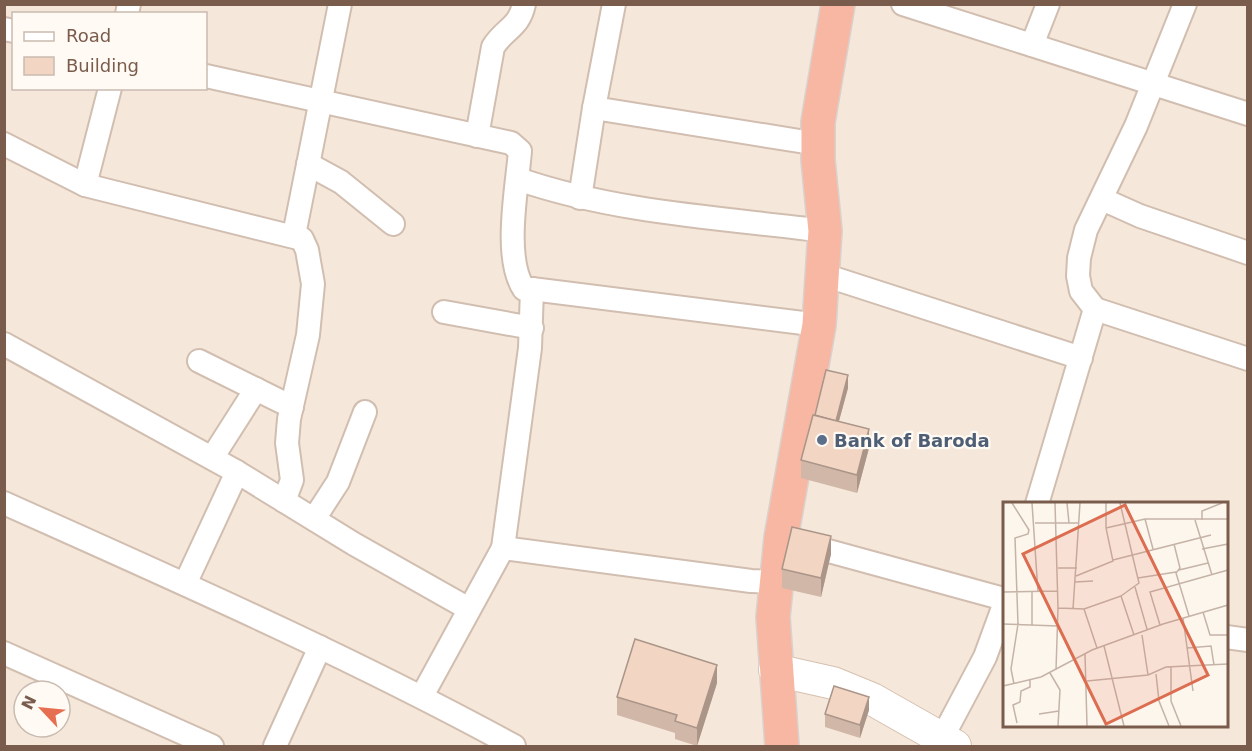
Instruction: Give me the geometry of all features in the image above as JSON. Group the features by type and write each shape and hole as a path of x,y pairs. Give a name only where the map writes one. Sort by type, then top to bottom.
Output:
{"highway":[{"path":"782,747 773,617 781,537 819,325 824,275 825,231 818,144 821,101 838,4"}],"main road":[{"path":"775,670 833,683 872,699 949,742"}],"street":[{"path":"294,235 340,4"},
{"path":"477,136 493,47 499,38 520,19 524,4"},
{"path":"580,198 614,4"},
{"path":"903,4 1248,114"},
{"path":"1032,45 1048,4"},
{"path":"1185,4 1153,83 1086,230 1079,258 1081,291 1095,309 1248,359"},
{"path":"207,76 511,143 520,151 513,244 517,279 524,289 819,325"},
{"path":"85,185 109,90"},
{"path":"594,108 818,144"},
{"path":"4,144 85,185 294,235 302,239 307,250 313,284 308,335 292,407 287,443 292,480 284,501"},
{"path":"308,164 341,182 393,224"},
{"path":"518,179 580,198 825,231"},
{"path":"1102,199 1140,216 1248,253"},
{"path":"824,275 1081,358"},
{"path":"422,696 502,548 532,328 532,289"},
{"path":"1038,502 1095,309"},
{"path":"444,312 532,328"},
{"path":"4,344 237,472 469,609"},
{"path":"199,361 292,407"},
{"path":"212,458 256,389"},
{"path":"314,519 338,482 365,412"},
{"path":"184,584 237,472"},
{"path":"4,503 320,647 422,696 514,747"},
{"path":"781,537 1003,598"},
{"path":"502,548 751,581 777,582"},
{"path":"949,742 1003,610"},
{"path":"1228,637 1248,640"},
{"path":"275,747 320,647"},
{"path":"4,653 212,747"}],"shaded area":[{"path":"4,5 1247,5 1247,746 5,746"}],"building":[{"path":"826,370 848,375 836,421 815,415"},
{"path":"813,415 869,429 857,475 801,460"},
{"path":"792,527 831,536 821,578 782,569"},
{"path":"635,639 717,665 697,728 675,721 677,715 617,697"},
{"path":"834,686 869,697 860,725 825,714"}],"place":[{"name":"Bank of Baroda","path":"822,440"}]}
